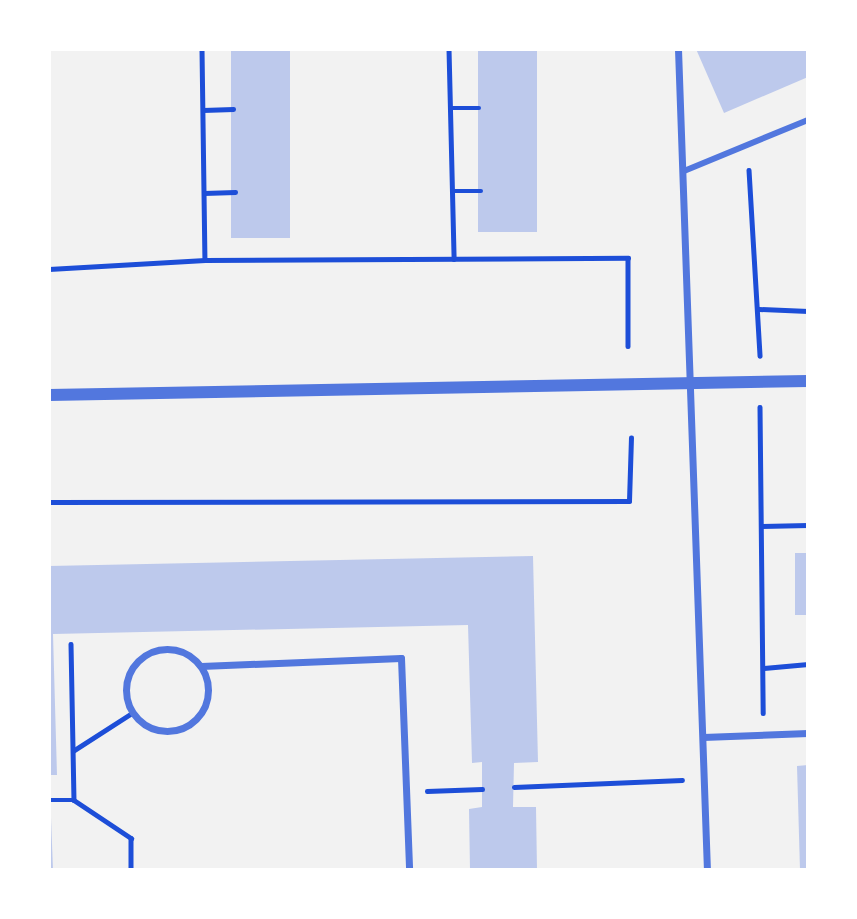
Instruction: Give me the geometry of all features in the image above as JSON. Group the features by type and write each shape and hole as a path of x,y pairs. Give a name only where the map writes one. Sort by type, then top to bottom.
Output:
{"street":[{"path":"678,49 707,870"},
{"path":"684,171 808,120"},
{"path":"49,395 808,381"},
{"path":"201,666 208,698 190,724 159,731 132,713 126,683 142,657 174,649 201,666 401,658 409,870"},
{"path":"703,737 808,733"}],"path":[{"path":"202,49 205,260"},
{"path":"449,49 454,259"},
{"path":"450,108 480,108"},
{"path":"203,110 233,109"},
{"path":"747,144 759,309 763,735"},
{"path":"452,191 481,191"},
{"path":"204,192 235,192"},
{"path":"49,269 205,260 628,258 628,346"},
{"path":"759,309 808,311"},
{"path":"49,502 629,501 631,438"},
{"path":"762,526 808,525"},
{"path":"71,644 74,800"},
{"path":"764,668 808,664"},
{"path":"73,751 132,713"},
{"path":"514,787 704,779"},
{"path":"406,792 482,789"},
{"path":"49,800 74,800 131,838 131,870"}],"building":[{"path":"231,49 290,49 290,238 231,238"},
{"path":"478,49 537,49 537,232 478,232"},
{"path":"696,49 808,49 808,77 724,113"},
{"path":"795,553 808,553 808,615 795,615"},
{"path":"533,556 538,762 514,763 513,807 536,807 537,870 470,870 469,809 482,807 482,762 472,763 468,625 53,634 57,775 49,775 49,566"},
{"path":"808,765 808,870 800,870 797,766"},
{"path":"51,818 53,870 49,870"}]}
